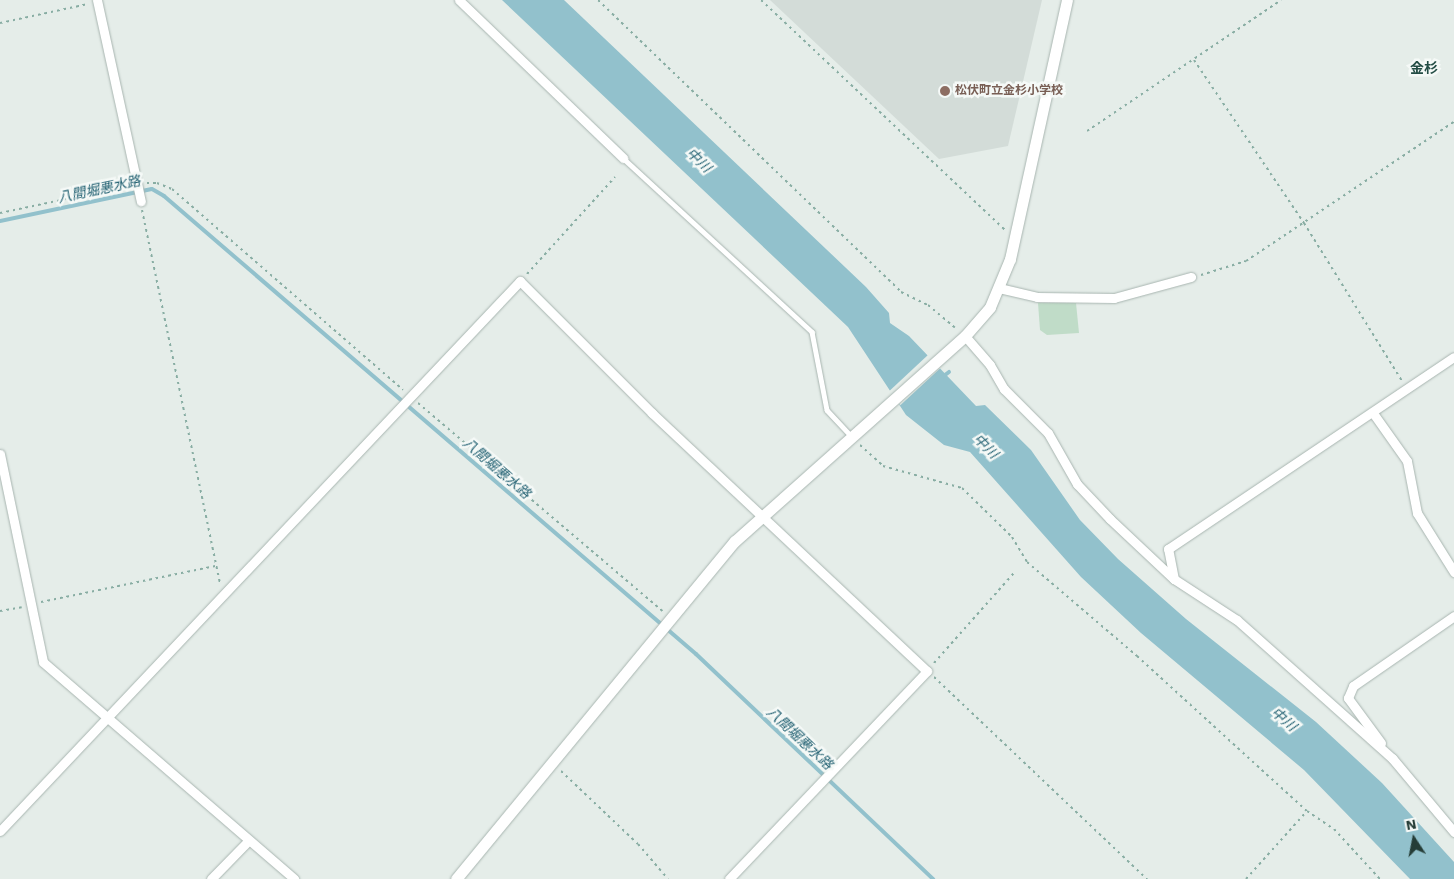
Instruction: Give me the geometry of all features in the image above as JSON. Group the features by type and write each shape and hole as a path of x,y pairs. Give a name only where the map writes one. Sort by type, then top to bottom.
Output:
{"street":[{"path":"459,0 623,158"},
{"path":"456,879 668,618 764,514 963,338 1000,288 1015,237 1067,0"},
{"path":"97,1 141,201"},
{"path":"1000,288 1037,296 1114,298 1191,277"},
{"path":"0,831 409,395 520,281 652,413 764,514 927,671 728,879"},
{"path":"963,338 990,365 1004,389 1048,432 1077,484 1174,579 1237,620 1392,758"},
{"path":"1174,579 1168,549 1454,357"},
{"path":"1373,412 1407,461 1417,513 1454,572"},
{"path":"0,454 43,662 108,716 294,879"},
{"path":"1454,616 1353,686 1348,698 1392,758 1454,832"},
{"path":"211,879 249,840"}],"lane":[{"path":"623,158 812,332 827,410 853,434"}],"path":[{"path":"598,0 902,292 928,305 963,338"},
{"path":"761,0 995,223 1015,237"},
{"path":"1087,131 1282,0"},
{"path":"0,23 97,1"},
{"path":"1194,60 1304,223 1407,389"},
{"path":"1191,277 1246,261 1454,122"},
{"path":"520,281 615,177"},
{"path":"0,213 137,184 157,182 172,189 668,618"},
{"path":"141,201 215,566 223,594"},
{"path":"853,434 883,466 962,488 1012,537 1027,562 1138,656 1307,811 1334,829 1380,879"},
{"path":"0,611 215,566"},
{"path":"1014,573 927,671 1147,879"},
{"path":"552,762 638,844 668,879"},
{"path":"1246,879 1307,811"}],"shaded area":[{"name":"松伏町立金杉小学校","path":"770,0 1042,0 1008,146 939,159"}],"green space":[{"path":"1038,303 1076,303 1079,333 1047,335 1040,330"}],"water":[{"name":"中川","path":"502,0 564,0 866,287 889,313 890,323 909,336 976,406 985,405 1031,450 1080,520 1118,559 1186,619 1316,722 1382,783 1454,862 1454,879 1410,879 1304,770 1141,633 1081,577 970,452 944,445 906,415 848,327"}],"pier":[{"path":"929,354 941,367 900,405 888,392"}],"waterway":[{"name":"八間堀悪水路","path":"0,221 152,189 164,196 696,654 933,879"},
{"path":"941,378 949,372"}],"place":[{"name":"松伏町立金杉小学校","path":"945,91"}],"district":[{"name":"金杉","path":"1424,68"}]}
